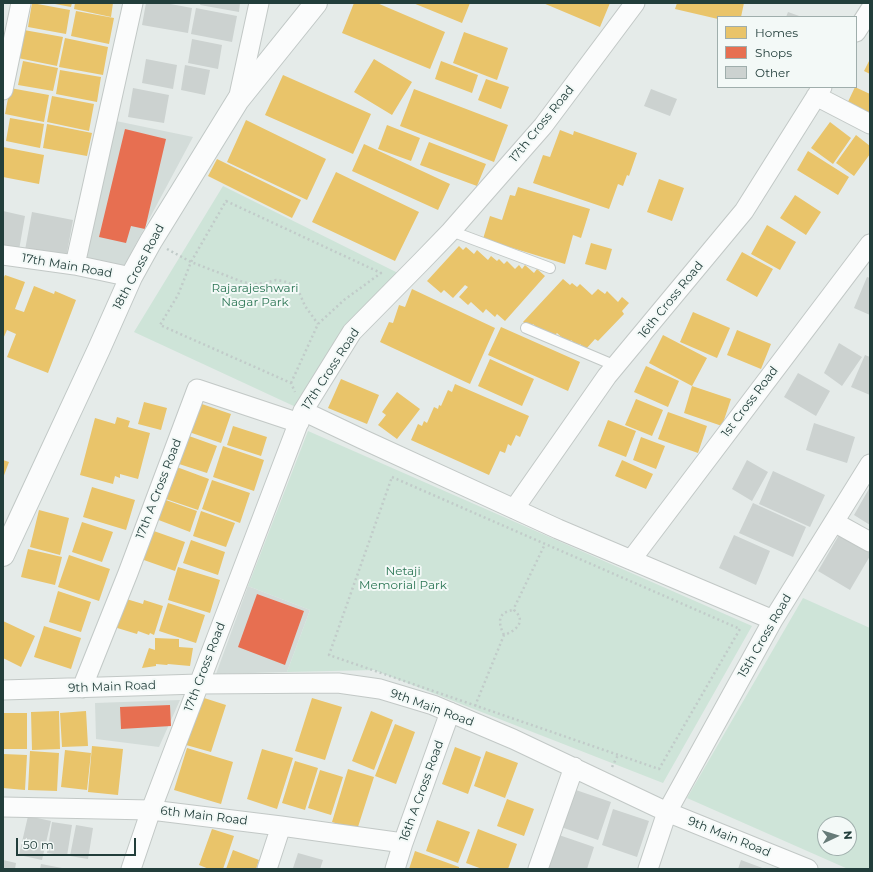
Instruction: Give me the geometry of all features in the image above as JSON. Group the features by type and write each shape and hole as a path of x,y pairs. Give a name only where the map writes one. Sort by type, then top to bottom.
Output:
{"street":[{"path":"3,90 21,3"},
{"path":"75,265 133,3"},
{"path":"238,100 259,3"},
{"name":"18th Cross Road","path":"3,555 131,277 151,241 238,100 316,3"},
{"name":"17th Cross Road","path":"131,869 151,810 301,417 352,332 451,231 543,126 635,3"},
{"path":"857,30 870,10"},
{"path":"819,92 870,124"},
{"name":"16th Cross Road","path":"514,509 607,376 744,211 819,92"},
{"name":"1st Cross Road","path":"631,560 870,244"},
{"name":"17th Main Road","path":"3,255 75,265 131,277"},
{"name":"17th A Cross Road","path":"82,688 128,573 197,389 301,417"},
{"path":"301,417 362,439 558,529 773,620"},
{"name":"15th Cross Road","path":"648,869 668,812 773,620 870,464"},
{"path":"834,522 870,542"},
{"name":"9th Main Road","path":"3,690 199,684 338,683 380,689 433,705 450,712 513,739 668,812 808,869"},
{"name":"16th A Cross Road","path":"395,869 450,712"},
{"path":"538,869 574,767"},
{"name":"6th Main Road","path":"3,807 151,810 403,843"},
{"path":"267,869 281,826"}],"lane":[{"path":"451,231 550,268"},
{"path":"526,328 616,366"}],"path":[{"path":"291,383 160,325 178,296 191,262 226,201 381,273 344,300 318,324 291,383 301,417"},
{"path":"151,241 191,262 242,282 254,284 276,280 289,283 299,292 305,306 318,324"},
{"path":"392,477 545,544 740,629 659,769 330,656 392,477"},
{"path":"514,610 545,544"},
{"path":"476,706 504,635 513,631 519,626 519,617 514,610"},
{"path":"504,635 499,624 500,619 505,612 514,610"}],"shaded area":[{"path":"116,121 193,137 123,268 84,259"},
{"path":"248,586 310,610 287,672 216,674"},
{"path":"180,700 159,747 96,739 95,703"}],"green space":[{"name":"Rajarajeshwari Nagar Park","path":"223,186 404,276 298,408 134,332"},
{"name":"Netaji Memorial Park","path":"308,431 752,626 663,783 374,670 287,672 310,610 248,586"},
{"path":"803,598 870,628 870,869 848,869 819,856 857,856 857,816 817,816 817,855 687,798"}],"building: Homes":[{"path":"32,3 70,10 66,34 28,27"},
{"path":"55,3 72,3 71,7"},
{"path":"75,3 113,3 111,17 74,9"},
{"path":"354,3 377,3 445,32 430,69 342,33"},
{"path":"413,3 470,3 462,23"},
{"path":"543,3 610,3 600,27"},
{"path":"677,3 744,3 741,16 717,16 717,19 675,9"},
{"path":"76,11 114,18 109,44 71,36"},
{"path":"24,30 63,37 57,66 18,58"},
{"path":"464,32 508,48 497,80 453,63"},
{"path":"65,38 108,47 103,75 59,67"},
{"path":"374,59 412,82 392,115 354,92"},
{"path":"870,59 870,74 864,71"},
{"path":"23,61 58,68 53,91 18,85"},
{"path":"441,61 478,75 472,93 435,79"},
{"path":"60,70 101,77 97,102 56,94"},
{"path":"283,75 371,114 353,154 265,115"},
{"path":"486,79 509,87 501,109 478,100"},
{"path":"10,88 49,95 44,122 5,114"},
{"path":"855,88 870,94 870,117 846,106"},
{"path":"414,89 508,125 494,162 400,126"},
{"path":"52,96 94,104 89,131 47,122"},
{"path":"10,118 44,124 40,148 6,141"},
{"path":"246,120 326,159 307,200 227,162"},
{"path":"830,122 851,138 833,164 811,148"},
{"path":"47,124 92,133 87,156 43,148"},
{"path":"387,125 420,138 411,161 378,149"},
{"path":"560,130 573,135 574,131 637,153 629,176 627,175 623,186 618,184 609,209 533,183 543,155 550,157"},
{"path":"856,135 870,146 870,154 854,176 836,163"},
{"path":"429,142 486,164 477,186 420,165"},
{"path":"364,144 450,184 438,210 352,171"},
{"path":"3,147 44,155 39,184 3,177"},
{"path":"808,151 849,177 838,195 797,170"},
{"path":"217,159 301,200 292,218 208,176"},
{"path":"336,172 419,212 395,261 312,222"},
{"path":"659,179 684,188 672,221 647,212"},
{"path":"518,187 590,209 581,238 573,235 565,264 483,239 490,216 502,220 510,195 515,196"},
{"path":"795,195 821,212 806,235 780,218"},
{"path":"767,225 796,242 780,270 751,254"},
{"path":"591,243 612,249 606,270 585,264"},
{"path":"459,246 463,250 466,247 474,254 477,250 488,260 491,256 497,261 499,259 504,264 507,261 515,269 519,265 522,269 525,265 534,273 537,269 545,276 505,321 497,314 495,317 486,309 483,313 471,302 468,305 459,297 468,287 465,285 453,298 444,290 441,293 427,281"},
{"path":"742,252 773,269 757,297 726,280"},
{"path":"5,275 25,282 15,309 24,312 34,286 54,294 55,291 76,300 48,373 7,357 16,334 7,330 3,339 3,277"},
{"path":"563,279 570,285 572,283 577,287 580,284 592,295 598,289 605,294 607,291 618,302 622,297 629,303 622,311 624,314 598,341 595,339 586,349 580,344 577,346 571,340 569,344 557,333 553,337 544,334 533,324 530,328 523,322"},
{"path":"412,289 495,328 470,384 380,342 389,322 393,323 399,305 405,307"},
{"path":"693,312 730,328 717,358 680,342"},
{"path":"501,327 580,362 568,391 488,355"},
{"path":"737,330 771,344 761,369 727,355"},
{"path":"663,335 707,358 692,386 649,363"},
{"path":"490,359 534,379 522,406 478,386"},
{"path":"646,366 679,381 668,407 634,392"},
{"path":"341,379 379,395 367,424 328,408"},
{"path":"455,384 529,416 520,437 516,435 511,446 508,444 505,453 500,451 489,475 411,440 418,424 422,426 424,421 427,423 434,407 438,409 439,405 441,406 448,390 452,392"},
{"path":"692,386 731,399 722,426 684,413"},
{"path":"397,392 420,409 397,439 378,425 386,415 382,412"},
{"path":"636,399 663,410 652,436 625,425"},
{"path":"144,402 167,408 161,430 138,424"},
{"path":"199,403 231,414 221,443 189,432"},
{"path":"668,412 707,426 698,453 658,439"},
{"path":"117,417 130,421 128,427 150,433 138,479 120,474 120,478 115,476 113,484 80,475 95,418 115,424"},
{"path":"608,420 636,431 626,457 598,446"},
{"path":"233,426 267,437 261,456 227,445"},
{"path":"189,436 217,446 207,473 179,464"},
{"path":"641,437 665,446 656,469 633,460"},
{"path":"223,446 264,460 254,491 213,477"},
{"path":"3,460 9,462 3,478"},
{"path":"622,460 653,474 646,489 615,476"},
{"path":"174,466 209,479 198,510 163,498"},
{"path":"212,480 250,493 240,523 202,509"},
{"path":"92,487 135,500 126,530 83,517"},
{"path":"163,499 197,511 190,532 156,519"},
{"path":"39,510 69,518 60,555 30,547"},
{"path":"201,511 235,523 226,547 193,536"},
{"path":"82,522 113,532 102,562 72,552"},
{"path":"151,530 185,542 175,571 141,559"},
{"path":"191,540 225,552 218,575 183,563"},
{"path":"28,549 62,557 55,585 21,577"},
{"path":"69,555 110,569 99,601 58,587"},
{"path":"178,567 220,580 210,613 168,600"},
{"path":"58,591 91,602 81,632 49,622"},
{"path":"123,598 143,604 144,600 163,606 154,635 150,633 149,635 138,631 137,634 114,627"},
{"path":"168,603 205,615 196,643 159,631"},
{"path":"3,621 35,636 21,667 3,658"},
{"path":"44,626 81,638 71,669 34,657"},
{"path":"155,638 179,639 179,647 193,648 190,666 156,664 156,666 142,668 149,648 155,650"},
{"path":"201,697 226,705 211,752 186,745"},
{"path":"312,698 342,707 325,760 295,751"},
{"path":"59,711 60,749 32,750 31,712"},
{"path":"86,711 88,746 62,747 60,713"},
{"path":"371,711 393,720 374,770 352,761"},
{"path":"3,713 27,713 27,749 3,749"},
{"path":"395,724 415,732 396,784 375,776"},
{"path":"92,746 123,749 118,795 88,792"},
{"path":"455,747 481,757 468,794 442,784"},
{"path":"187,748 233,762 221,804 174,790"},
{"path":"262,749 293,758 277,809 247,799"},
{"path":"65,750 91,753 87,790 61,787"},
{"path":"30,751 59,753 57,791 28,790"},
{"path":"486,751 518,763 505,798 474,786"},
{"path":"3,754 27,755 25,790 3,788"},
{"path":"295,761 318,768 305,810 282,803"},
{"path":"348,769 374,777 357,830 332,822"},
{"path":"320,770 343,777 331,815 308,808"},
{"path":"507,799 534,809 524,836 497,826"},
{"path":"437,820 470,832 458,863 426,851"},
{"path":"212,829 234,836 223,869 209,869 199,865"},
{"path":"478,829 517,844 508,869 482,869 466,863"},
{"path":"233,850 259,860 256,869 226,869"},
{"path":"415,851 459,867 459,869 409,869"}],"building: Shops":[{"path":"125,129 166,139 145,229 131,226 126,243 99,237"},
{"path":"257,594 304,611 285,665 238,647"},
{"path":"170,705 171,726 121,729 120,707"}],"building: Other":[{"path":"146,3 165,3 192,8 188,33 142,25"},
{"path":"201,3 240,3 239,12 200,5"},
{"path":"196,8 237,16 232,42 191,34"},
{"path":"788,12 799,16 786,16"},
{"path":"192,39 222,45 218,69 188,63"},
{"path":"146,59 177,65 173,89 142,83"},
{"path":"185,65 210,70 205,95 181,90"},
{"path":"133,88 169,95 164,123 128,117"},
{"path":"651,89 677,99 670,116 644,106"},
{"path":"3,211 25,216 19,250 3,247"},
{"path":"32,212 73,220 66,258 25,250"},
{"path":"867,277 870,278 870,315 854,308"},
{"path":"839,343 862,357 842,386 824,373"},
{"path":"865,355 870,357 870,395 851,387"},
{"path":"798,373 830,391 816,416 784,397"},
{"path":"814,423 855,437 847,463 806,450"},
{"path":"747,460 768,472 752,501 732,489"},
{"path":"773,471 825,495 810,527 759,504"},
{"path":"870,487 870,525 854,515"},
{"path":"753,503 806,527 793,557 739,533"},
{"path":"734,535 770,551 756,585 719,568"},
{"path":"839,535 870,553 870,556 850,590 818,571"},
{"path":"573,789 611,802 598,840 561,827"},
{"path":"613,809 649,821 637,857 602,845"},
{"path":"28,816 51,821 42,860 19,855"},
{"path":"52,822 72,825 67,856 47,853"},
{"path":"76,825 93,828 88,859 70,856"},
{"path":"556,834 594,847 587,869 553,869 545,866"},
{"path":"298,853 323,860 320,869 293,868"},
{"path":"3,860 16,863 15,869 3,869"},
{"path":"741,860 765,869 738,869"},
{"path":"41,864 62,868 62,869 40,869"}]}
